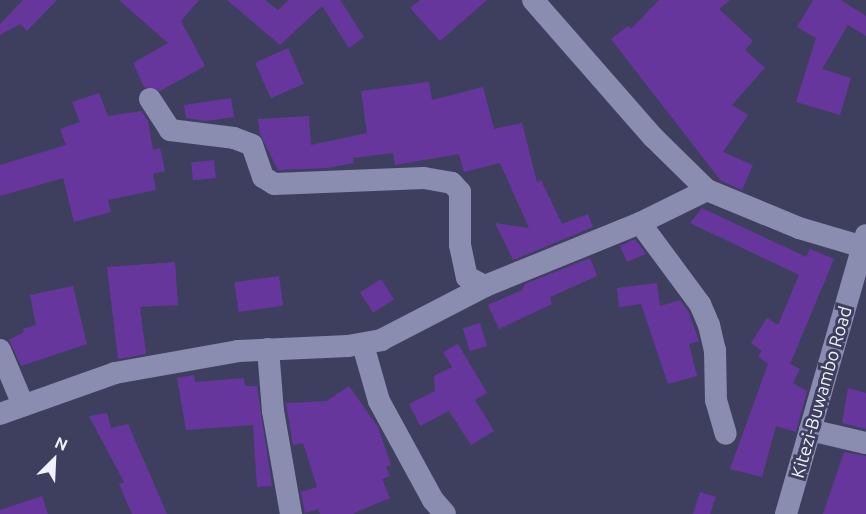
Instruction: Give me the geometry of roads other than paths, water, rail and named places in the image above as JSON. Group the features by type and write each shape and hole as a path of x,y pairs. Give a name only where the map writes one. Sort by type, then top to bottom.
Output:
{"street":[{"path":"533,0 653,137 707,190 799,228 864,241"},
{"path":"150,99 170,130 234,138 252,145 263,177 274,184 424,178 452,183 460,192 460,245 467,277 485,286"},
{"path":"0,414 116,373 268,349 363,345 407,328 485,286 640,223 707,190"},
{"path":"640,223 700,304 709,325 715,350 716,400 726,434"},
{"name":"Kitezi-Buwambo Road","path":"786,514 864,241"},
{"path":"363,345 379,401 433,500 445,514"},
{"path":"268,349 273,411 291,514"},
{"path":"0,350 23,405"},
{"path":"810,430 866,443"}]}
